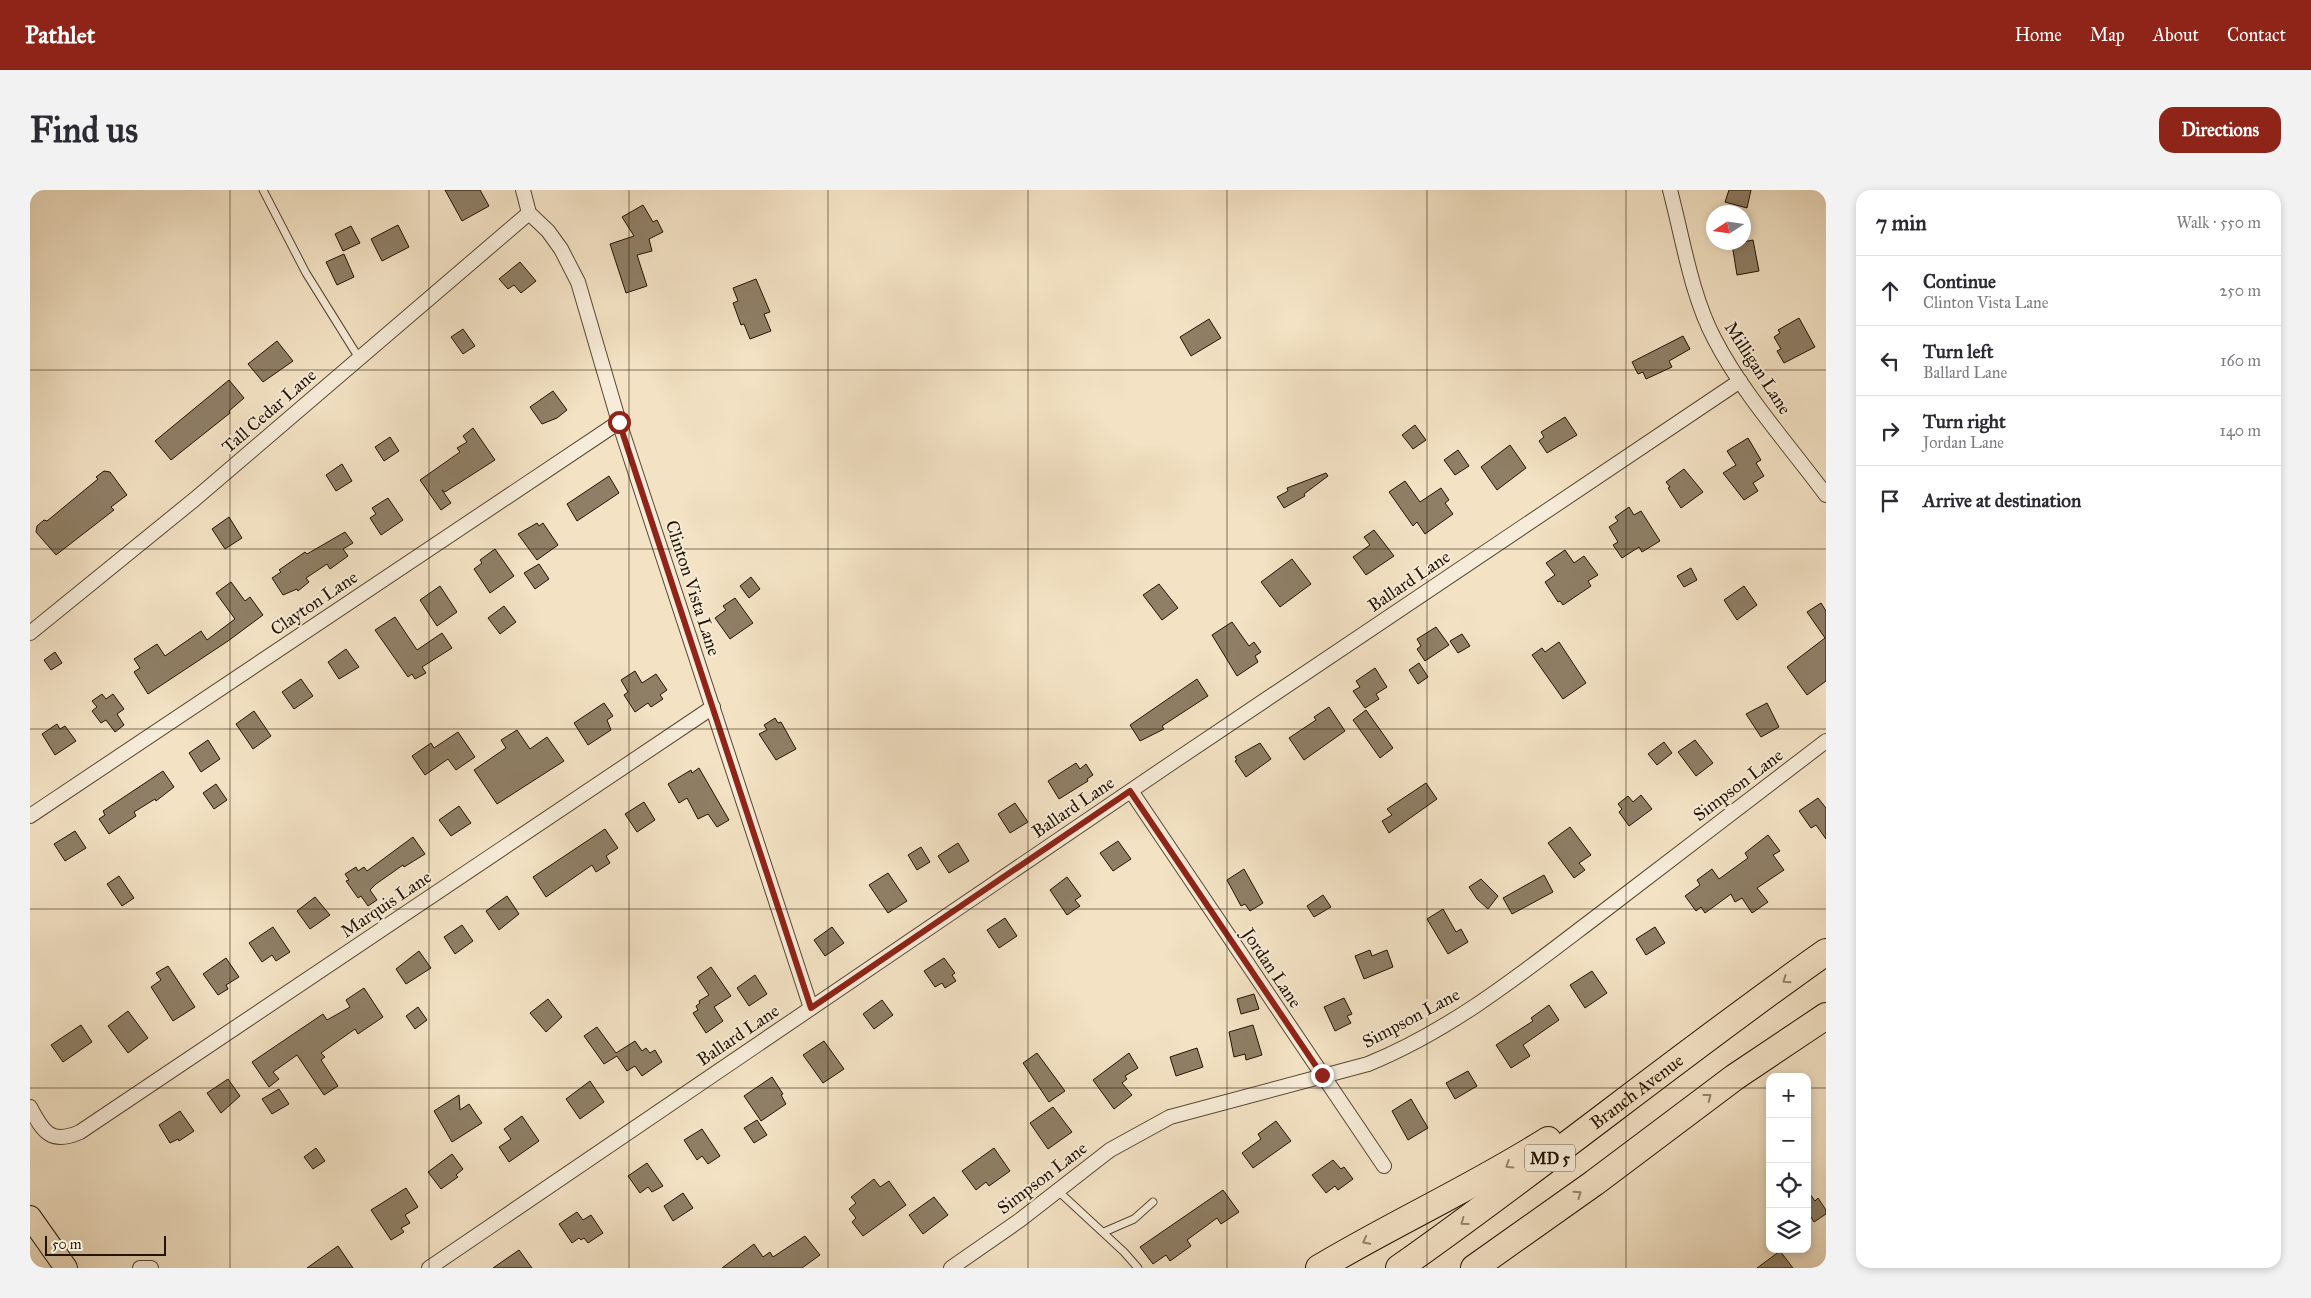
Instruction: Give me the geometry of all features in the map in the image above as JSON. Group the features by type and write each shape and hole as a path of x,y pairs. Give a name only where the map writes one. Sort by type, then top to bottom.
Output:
{"highway":[{"name":"Branch Avenue","path":"1399,1268 1469,1219 1698,1045 1826,952"},
{"name":"MD 5","path":"1474,1268 1735,1077 1826,1016"},
{"path":"1319,1268 1350,1249 1499,1172 1698,1045"},
{"path":"1484,1268 1538,1222"}],"main road":[{"path":"30,1218 66,1268"}],"street":[{"name":"Clinton Vista Lane","path":"523,190 529,212 548,231 572,267 619,422 811,1008"},
{"name":"Milligan Lane","path":"1670,190 1701,308 1715,340 1740,381 1826,495"},
{"name":"Tall Cedar Lane","path":"30,633 195,499 529,212"},
{"name":"Ballard Lane","path":"429,1268 1130,791 1740,381"},
{"name":"Clayton Lane","path":"30,816 619,422"},
{"name":"Marquis Lane","path":"30,1107 39,1124 56,1138 67,1138 80,1132 713,707"},
{"name":"Simpson Lane","path":"951,1268 1020,1220 1110,1150 1170,1117 1368,1064 1442,1028 1500,989 1826,741"},
{"name":"Jordan Lane","path":"1130,791 1384,1166"},
{"path":"140,1268 151,1268"}],"lane":[{"path":"263,190 306,273 359,358"},
{"path":"1057,1190 1104,1232 1138,1268"},
{"path":"1104,1232 1134,1220 1153,1202"}],"building":[{"path":"445,190 480,190 489,206 462,221"},
{"path":"1729,190 1751,190 1748,205 1736,205 1725,202"},
{"path":"643,205 653,222 657,220 663,232 649,239 652,251 637,255 647,286 626,293 610,244 634,236 622,217"},
{"path":"398,225 409,247 382,261 371,239"},
{"path":"351,226 360,243 343,251 335,234"},
{"path":"1751,240 1753,240 1759,271 1737,275 1733,250 1751,250"},
{"path":"344,254 354,277 337,285 326,262"},
{"path":"520,262 536,281 521,293 514,285 508,289 499,279"},
{"path":"756,279 770,312 764,314 771,331 750,339 744,324 741,325 733,303 738,301 733,288"},
{"path":"1799,318 1815,347 1784,363 1777,351 1781,349 1774,337 1780,333 1778,330"},
{"path":"1209,319 1221,338 1191,356 1180,337"},
{"path":"463,329 475,346 463,354 451,337"},
{"path":"1683,336 1690,349 1669,361 1672,367 1646,379 1643,372 1638,374 1632,362"},
{"path":"277,341 293,361 263,382 248,364"},
{"path":"229,380 244,398 229,411 230,413 171,460 155,441"},
{"path":"553,391 567,410 557,418 542,424 530,407"},
{"path":"1565,417 1577,435 1547,453 1539,441 1544,437 1541,432"},
{"path":"1415,425 1426,440 1413,449 1402,435"},
{"path":"473,428 495,460 445,492 442,490 451,503 441,510 420,480 460,452 457,448 467,442 463,436"},
{"path":"390,437 399,451 384,461 375,447"},
{"path":"1748,438 1761,460 1756,463 1764,476 1753,483 1758,491 1744,500 1723,473 1736,465 1727,451"},
{"path":"1510,445 1526,468 1497,490 1481,467"},
{"path":"1458,450 1469,466 1455,475 1444,460"},
{"path":"342,464 352,481 336,491 326,475"},
{"path":"1684,469 1703,492 1681,508 1666,482"},
{"path":"104,471 110,472 127,495 111,507 114,510 56,555 36,532 37,526 44,520 47,521 98,479 96,477"},
{"path":"1326,473 1328,476 1304,494 1305,496 1284,508 1277,497 1288,491 1287,488"},
{"path":"609,476 619,493 577,521 567,504"},
{"path":"1405,481 1420,502 1441,488 1449,500 1445,503 1453,514 1425,534 1417,522 1413,526 1389,492"},
{"path":"388,498 403,520 381,535 370,518 376,514 372,508"},
{"path":"1629,507 1634,515 1641,511 1660,541 1642,552 1639,547 1622,558 1613,545 1618,542 1609,527 1618,521 1615,517"},
{"path":"229,517 242,538 225,549 212,529"},
{"path":"537,523 539,526 543,523 558,545 537,560 518,534"},
{"path":"1374,530 1394,556 1366,575 1353,557 1370,545 1364,537"},
{"path":"345,532 353,543 343,549 348,556 330,569 327,564 306,578 309,582 298,591 297,589 283,595 272,578 281,572 279,570 305,552 307,554"},
{"path":"495,549 514,576 490,593 474,569 482,563 480,560"},
{"path":"1565,550 1574,563 1584,556 1598,575 1588,581 1591,586 1563,605 1560,601 1558,602 1545,582 1555,575 1546,563"},
{"path":"1292,559 1311,584 1280,607 1261,582"},
{"path":"539,564 549,579 535,589 524,573"},
{"path":"1691,568 1697,580 1684,587 1677,576"},
{"path":"751,577 760,589 749,598 740,586"},
{"path":"231,582 245,601 250,597 263,615 228,641 148,694 134,672 140,668 134,659 157,644 165,656 201,631 207,640 235,619 216,593"},
{"path":"1159,584 1178,608 1162,620 1143,595"},
{"path":"440,586 457,612 437,626 420,600"},
{"path":"1744,586 1757,605 1737,620 1724,600"},
{"path":"735,598 753,623 730,639 715,618 726,610 723,606"},
{"path":"1821,603 1826,611 1826,681 1807,695 1787,667 1825,638 1807,612"},
{"path":"504,606 516,622 500,634 488,618"},
{"path":"395,617 417,650 442,633 452,648 422,667 426,673 415,679 412,674 408,677 375,630"},
{"path":"1232,622 1249,646 1254,642 1261,652 1255,656 1258,662 1237,676 1212,635"},
{"path":"1436,627 1449,645 1425,661 1417,649 1421,646 1417,639"},
{"path":"1462,634 1470,646 1458,653 1450,641"},
{"path":"1559,642 1586,683 1563,699 1532,655 1542,648 1545,652"},
{"path":"346,649 359,667 339,679 328,662"},
{"path":"55,652 62,663 51,670 44,660"},
{"path":"1419,663 1428,677 1418,684 1409,670"},
{"path":"1375,668 1387,687 1376,694 1379,699 1365,708 1353,691 1360,687 1356,681"},
{"path":"635,671 642,683 656,674 667,690 660,695 663,699 651,707 648,703 635,712 624,695 628,692 621,680"},
{"path":"301,679 313,696 294,709 282,692"},
{"path":"1197,679 1208,696 1162,726 1164,729 1140,741 1130,725"},
{"path":"102,694 106,699 113,694 124,709 117,714 124,725 115,732 106,720 101,723 92,711 97,707 92,701"},
{"path":"604,703 613,716 607,720 611,730 588,745 574,723"},
{"path":"1767,703 1779,727 1761,737 1746,714"},
{"path":"1329,707 1345,731 1304,760 1289,738 1316,720 1314,717"},
{"path":"1366,710 1393,748 1380,758 1353,720"},
{"path":"254,711 271,736 253,749 236,724"},
{"path":"775,718 778,723 781,722 796,749 776,760 759,734 767,730 764,725"},
{"path":"57,724 60,729 65,726 76,741 55,755 42,734"},
{"path":"517,730 530,749 547,737 564,761 497,804 474,770 506,748 501,740"},
{"path":"458,732 475,757 456,770 448,759 425,775 412,756 431,743 434,748"},
{"path":"208,740 220,759 201,772 189,753"},
{"path":"1695,740 1713,763 1696,776 1678,752"},
{"path":"1664,742 1672,753 1657,765 1648,754"},
{"path":"1260,743 1271,759 1246,777 1235,761 1237,760 1235,757"},
{"path":"1076,763 1080,769 1086,764 1093,775 1087,779 1088,781 1059,799 1048,781"},
{"path":"699,768 729,820 717,827 708,814 698,819 687,798 679,803 668,784 691,770 692,773"},
{"path":"163,771 174,787 156,801 155,799 134,812 136,816 109,834 99,819 105,815 103,811"},
{"path":"1426,783 1437,799 1389,833 1382,821 1392,815 1387,809"},
{"path":"216,784 227,800 214,809 203,793"},
{"path":"1641,795 1652,809 1629,826 1619,812 1622,809 1618,804 1628,796 1633,802"},
{"path":"1818,798 1826,808 1826,839 1816,825 1811,828 1799,811"},
{"path":"644,802 655,820 637,832 625,814"},
{"path":"1015,803 1028,822 1010,833 998,814"},
{"path":"459,806 471,823 451,836 439,820"},
{"path":"1570,827 1591,855 1579,863 1585,870 1574,878 1548,843"},
{"path":"605,829 618,848 606,856 610,863 596,872 592,865 546,897 533,877"},
{"path":"75,831 86,848 65,861 54,844"},
{"path":"1768,835 1780,851 1773,855 1784,870 1757,888 1768,902 1752,913 1742,898 1735,902 1731,894 1705,913 1701,907 1696,911 1685,896 1700,885 1697,880 1712,869 1719,879 1748,858 1745,853"},
{"path":"413,837 425,854 404,867 403,865 376,884 370,890 377,900 368,906 361,896 358,898 346,881 349,880 345,874 356,867 358,871 364,867 367,871"},
{"path":"1118,841 1131,859 1113,871 1100,853"},
{"path":"958,843 969,861 949,873 938,856"},
{"path":"921,847 930,862 917,870 908,855"},
{"path":"1244,869 1263,903 1250,911 1245,904 1241,906 1227,880"},
{"path":"888,873 907,901 888,913 869,885"},
{"path":"1544,875 1553,892 1512,914 1503,898"},
{"path":"119,876 134,898 122,906 107,884"},
{"path":"1067,877 1081,896 1075,900 1080,906 1067,915 1050,890"},
{"path":"1481,879 1498,896 1488,909 1477,899 1469,887"},
{"path":"1323,895 1331,907 1314,917 1307,906"},
{"path":"507,896 519,914 499,930 486,911"},
{"path":"315,897 330,915 310,929 297,911"},
{"path":"1443,909 1456,932 1461,929 1468,942 1448,954 1427,919"},
{"path":"1005,918 1017,936 999,948 987,930"},
{"path":"462,925 473,941 455,954 444,937"},
{"path":"273,927 290,952 276,961 272,955 262,962 249,943"},
{"path":"832,927 844,943 825,956 814,940"},
{"path":"1655,927 1665,943 1646,955 1636,939"},
{"path":"1370,950 1372,956 1387,950 1393,967 1364,979 1355,956"},
{"path":"419,951 431,968 406,984 396,969"},
{"path":"226,958 239,977 226,985 228,989 218,995 203,974"},
{"path":"944,958 955,973 952,975 956,981 945,988 942,983 935,987 924,971"},
{"path":"168,966 195,1007 173,1021 151,987 161,980 156,973"},
{"path":"711,967 731,996 714,1007 723,1021 706,1033 693,1013 698,1010 696,1006 700,1003 699,1001 709,995 697,977"},
{"path":"1592,971 1607,993 1585,1008 1570,985"},
{"path":"755,975 767,994 749,1006 737,988"},
{"path":"364,988 383,1017 358,1034 355,1029 321,1053 325,1057 321,1060 338,1086 324,1095 297,1055 273,1072 279,1079 269,1087 252,1062 323,1014 327,1020 350,1007 346,1000"},
{"path":"1254,994 1259,1009 1241,1014 1237,999"},
{"path":"1344,998 1352,1014 1347,1016 1351,1023 1335,1031 1324,1007"},
{"path":"548,999 562,1017 546,1032 530,1013"},
{"path":"882,1000 893,1015 874,1029 863,1014"},
{"path":"1549,1005 1559,1020 1523,1045 1530,1056 1511,1068 1496,1045 1533,1021 1531,1018"},
{"path":"418,1007 427,1020 415,1029 406,1016"},
{"path":"128,1011 148,1038 128,1053 108,1026"},
{"path":"81,1025 92,1042 63,1062 51,1045"},
{"path":"1253,1025 1262,1055 1246,1060 1245,1054 1234,1057 1229,1032"},
{"path":"597,1027 616,1053 635,1041 642,1051 646,1048 650,1053 655,1050 662,1062 642,1076 635,1066 627,1071 617,1056 604,1064 584,1036"},
{"path":"824,1041 844,1069 823,1083 803,1055"},
{"path":"1197,1048 1203,1067 1176,1076 1170,1057"},
{"path":"1037,1053 1065,1091 1049,1102 1023,1063"},
{"path":"1129,1053 1138,1068 1125,1076 1127,1079 1122,1083 1132,1095 1114,1109 1093,1080"},
{"path":"1468,1071 1477,1086 1455,1099 1446,1083"},
{"path":"772,1077 783,1094 781,1095 786,1104 761,1121 744,1096"},
{"path":"228,1079 240,1096 221,1113 207,1093"},
{"path":"590,1081 604,1102 580,1119 566,1099"},
{"path":"279,1089 289,1104 272,1114 262,1099"},
{"path":"459,1095 460,1110 469,1104 482,1123 452,1142 434,1111"},
{"path":"1411,1099 1428,1128 1408,1140 1392,1111"},
{"path":"1053,1107 1072,1132 1048,1149 1030,1123"},
{"path":"180,1111 194,1131 179,1141 178,1139 170,1143 159,1125"},
{"path":"522,1116 539,1141 509,1162 499,1147 511,1139 504,1129"},
{"path":"757,1120 767,1135 754,1143 744,1128"},
{"path":"1276,1121 1291,1141 1253,1168 1242,1153 1261,1139 1258,1134"},
{"path":"702,1129 720,1156 708,1164 702,1156 697,1160 684,1140"},
{"path":"316,1148 325,1161 313,1169 304,1157"},
{"path":"994,1148 1010,1171 989,1186 986,1182 976,1190 962,1171"},
{"path":"452,1154 463,1169 456,1175 458,1177 441,1189 428,1172"},
{"path":"1333,1160 1341,1169 1344,1167 1353,1179 1338,1190 1335,1186 1326,1193 1312,1175"},
{"path":"647,1163 663,1186 652,1192 648,1187 640,1193 628,1176"},
{"path":"874,1179 880,1187 889,1181 906,1205 863,1236 852,1222 856,1218 849,1209 856,1203 851,1197"},
{"path":"406,1188 418,1207 405,1215 410,1223 401,1228 404,1232 391,1240 371,1210"},
{"path":"1223,1190 1239,1212 1221,1224 1217,1218 1187,1240 1191,1246 1170,1261 1166,1255 1153,1264 1140,1247"},
{"path":"683,1193 693,1208 673,1221 664,1206"},
{"path":"1811,1196 1815,1201 1818,1198 1826,1210 1826,1214 1814,1222 1811,1217"},
{"path":"934,1197 948,1215 923,1234 909,1215"},
{"path":"577,1212 583,1220 591,1215 603,1233 588,1243 584,1238 581,1240 579,1238 572,1243 559,1224"},
{"path":"805,1236 820,1255 802,1268 722,1268 754,1244 763,1257 770,1252 773,1257"},
{"path":"338,1246 353,1268 307,1268"},
{"path":"519,1250 532,1268 493,1268"},
{"path":"1777,1253 1782,1253 1793,1268 1757,1268"}],"route":[{"path":"619,422 811,1008 1130,791 1322,1075"}]}
